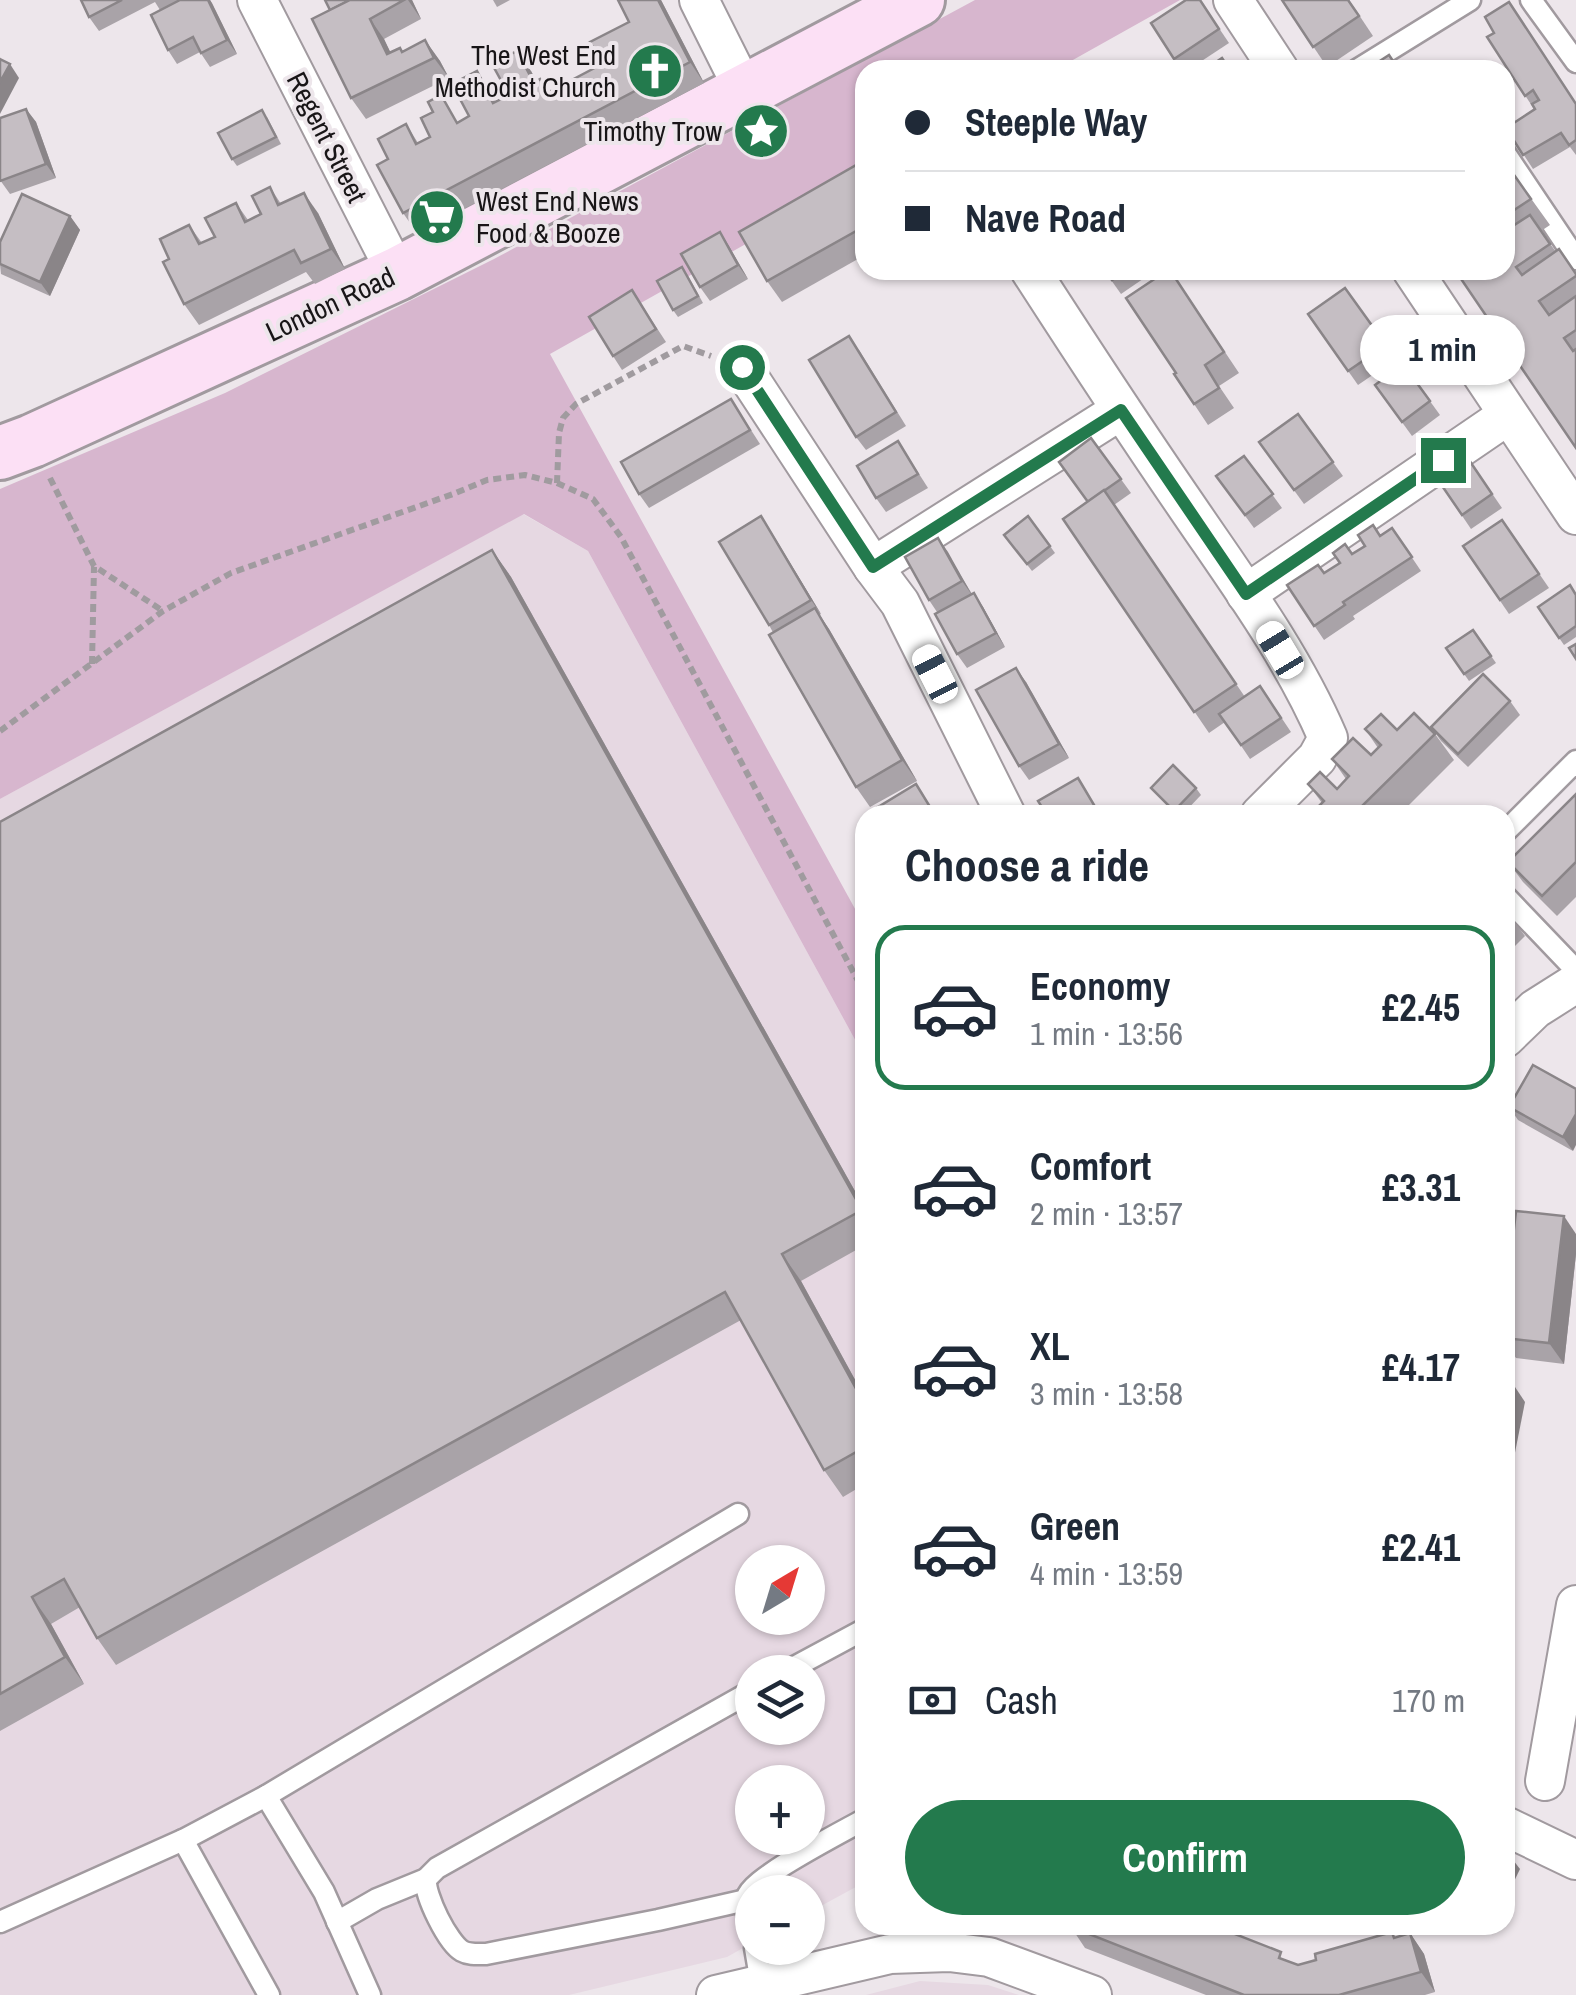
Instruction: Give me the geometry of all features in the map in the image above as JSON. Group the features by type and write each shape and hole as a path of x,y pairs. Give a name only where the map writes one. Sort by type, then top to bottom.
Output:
{"main road":[{"name":"London Road","path":"16,447 397,274 918,0"}],"street":[{"name":"Regent Street","path":"257,0 397,274"},
{"path":"700,0 745,92"},
{"path":"1233,0 1272,60"},
{"path":"1036,280 1246,594 1314,707 1328,738 1317,758 1270,805"},
{"path":"1419,280 1576,515"},
{"path":"742,367 900,603 1001,805"},
{"path":"873,567 1121,410"},
{"path":"1246,594 1508,415"},
{"path":"1515,1028 1575,970"},
{"path":"1545,1782 1576,1605"},
{"path":"1515,1831 1576,1860"},
{"path":"825,1959 890,1954 950,1938 988,1957 1092,1995"},
{"path":"716,1995 758,1965"}],"lane":[{"path":"1373,60 1470,0"},
{"path":"1531,0 1576,62"},
{"path":"1515,168 1576,259"},
{"path":"1515,822 1576,760"},
{"path":"1515,907 1575,970"},
{"path":"0,1922 182,1840 266,1796 738,1514"},
{"path":"817,1655 855,1634"},
{"path":"337,1922 377,1899 426,1879 437,1868 735,1700"},
{"path":"266,1796 324,1892 370,1995"},
{"path":"769,1875 855,1826"},
{"path":"182,1840 269,1995"},
{"path":"426,1879 427,1896 451,1940 458,1950 470,1954 735,1902"}],"path":[{"path":"557,483 562,418 576,404 683,346 742,367"},
{"path":"16,447 94,566 163,610"},
{"path":"0,731 163,610 231,573 487,480 525,474 557,483 593,499 621,537 855,975"},
{"path":"92,664 94,566"}],"shaded area":[{"path":"975,0 1180,0 1073,60 864,60"},
{"path":"855,65 855,183 550,354 855,909 855,1040 588,551 524,514 0,799 0,489 225,393 494,259"},
{"path":"523,514 588,551 855,1040 855,1887 825,1904 825,1875 735,1875 735,1953 569,1995 0,1995 0,799"},
{"path":"920,1981 988,1985 1019,1995 866,1995"}],"building":[{"path":"81,0 122,0 89,17"},
{"path":"180,0 208,0 227,40 201,53 193,37 168,50 151,15"},
{"path":"325,0 350,0 330,10"},
{"path":"350,0 404,0 370,19 387,54 400,48 402,52 425,40 434,58 351,98 312,19"},
{"path":"618,0 658,0 690,62 403,213 377,165 388,159 378,139 406,124 416,144 430,137 421,118 433,112 428,102 441,95 457,123 469,116 452,84 477,71 493,103 509,95 492,64 517,51 534,83 540,79 547,93 602,64 590,42 629,22"},
{"path":"1186,0 1200,0 1219,29 1174,59 1151,23"},
{"path":"1282,0 1348,0 1359,16 1313,47"},
{"path":"1509,2 1576,104 1576,140 1569,145 1561,133 1523,155 1515,142 1515,122 1535,109 1532,104 1539,100 1533,90 1525,96 1515,80 1515,60 1502,60 1487,37 1494,33 1485,17"},
{"path":"0,59 10,64 0,82"},
{"path":"26,109 46,164 0,181 0,118"},
{"path":"262,110 276,137 232,159 218,133"},
{"path":"855,166 855,232 767,281 739,232"},
{"path":"1515,176 1531,199 1515,209"},
{"path":"270,187 278,205 304,193 331,249 301,263 294,250 184,304 163,262 169,259 160,239 189,225 199,244 215,237 205,218 236,203 245,222 261,214 252,196"},
{"path":"22,194 70,216 40,282 0,264 0,242"},
{"path":"1530,215 1550,244 1516,267 1522,275 1559,249 1576,274 1539,301 1549,315 1576,296 1576,330 1564,338 1573,351 1576,349 1576,448 1462,280 1515,280 1515,225"},
{"path":"720,232 738,265 700,287 681,254"},
{"path":"682,267 698,296 673,310 657,281"},
{"path":"1153,280 1177,280 1224,352 1205,365 1219,388 1194,404 1126,298"},
{"path":"1345,288 1386,345 1348,371 1308,314"},
{"path":"632,290 656,329 613,356 589,317"},
{"path":"849,336 896,412 856,437 809,360"},
{"path":"1403,364 1430,401 1402,422 1375,385"},
{"path":"731,399 750,430 639,494 621,462"},
{"path":"1298,414 1333,462 1294,490 1259,442"},
{"path":"1091,438 1121,479 1088,502 1059,462"},
{"path":"898,441 918,474 876,498 857,466"},
{"path":"1465,454 1492,494 1462,515 1434,474"},
{"path":"1244,456 1273,494 1245,515 1216,476"},
{"path":"1104,490 1236,684 1194,712 1063,519"},
{"path":"761,516 811,600 769,625 719,542"},
{"path":"1028,516 1050,546 1027,564 1004,535"},
{"path":"1502,520 1539,574 1500,600 1463,546"},
{"path":"1373,525 1380,536 1392,528 1412,557 1314,626 1287,585 1318,565 1324,573 1340,563 1333,553 1345,544 1352,554 1365,546 1358,535"},
{"path":"938,538 962,581 929,600 905,557"},
{"path":"492,550 855,1198 855,1214 782,1254 855,1387 855,1453 824,1470 725,1292 97,1638 64,1579 32,1597 65,1657 0,1694 0,822"},
{"path":"1570,585 1576,595 1576,626 1559,638 1538,607"},
{"path":"974,593 996,633 957,654 935,614"},
{"path":"815,608 902,760 856,787 769,635"},
{"path":"1473,630 1491,656 1464,674 1446,648"},
{"path":"1016,668 1059,744 1019,766 976,690"},
{"path":"1483,674 1510,701 1458,754 1431,727"},
{"path":"1260,686 1281,718 1241,745 1219,714"},
{"path":"1414,713 1435,734 1363,805 1320,805 1324,801 1308,784 1320,772 1337,789 1349,776 1332,759 1353,738 1371,755 1381,745 1365,729 1381,714 1397,730"},
{"path":"1173,765 1196,788 1180,805 1168,805 1151,788"},
{"path":"1078,778 1094,805 1041,805 1038,801"},
{"path":"916,784 929,805 882,805"},
{"path":"1576,794 1576,862 1542,896 1515,869 1515,855"},
{"path":"1533,1065 1576,1089 1576,1114 1563,1137 1515,1110 1515,1096"},
{"path":"1516,1211 1564,1216 1549,1343 1515,1339"},
{"path":"1091,1935 1238,1935 1281,1952 1279,1958 1298,1965 1316,1960 1315,1954 1382,1935 1411,1935 1421,1972 1339,1995 1244,1995"}],"place":[{"name":"The West End Methodist Church","path":"655,71"},
{"name":"Timothy Trow","path":"761,131"},
{"name":"West End News Food & Booze","path":"437,217"}],"route":[{"path":"742,367 873,567 1121,410 1246,594 1443,460"}]}
